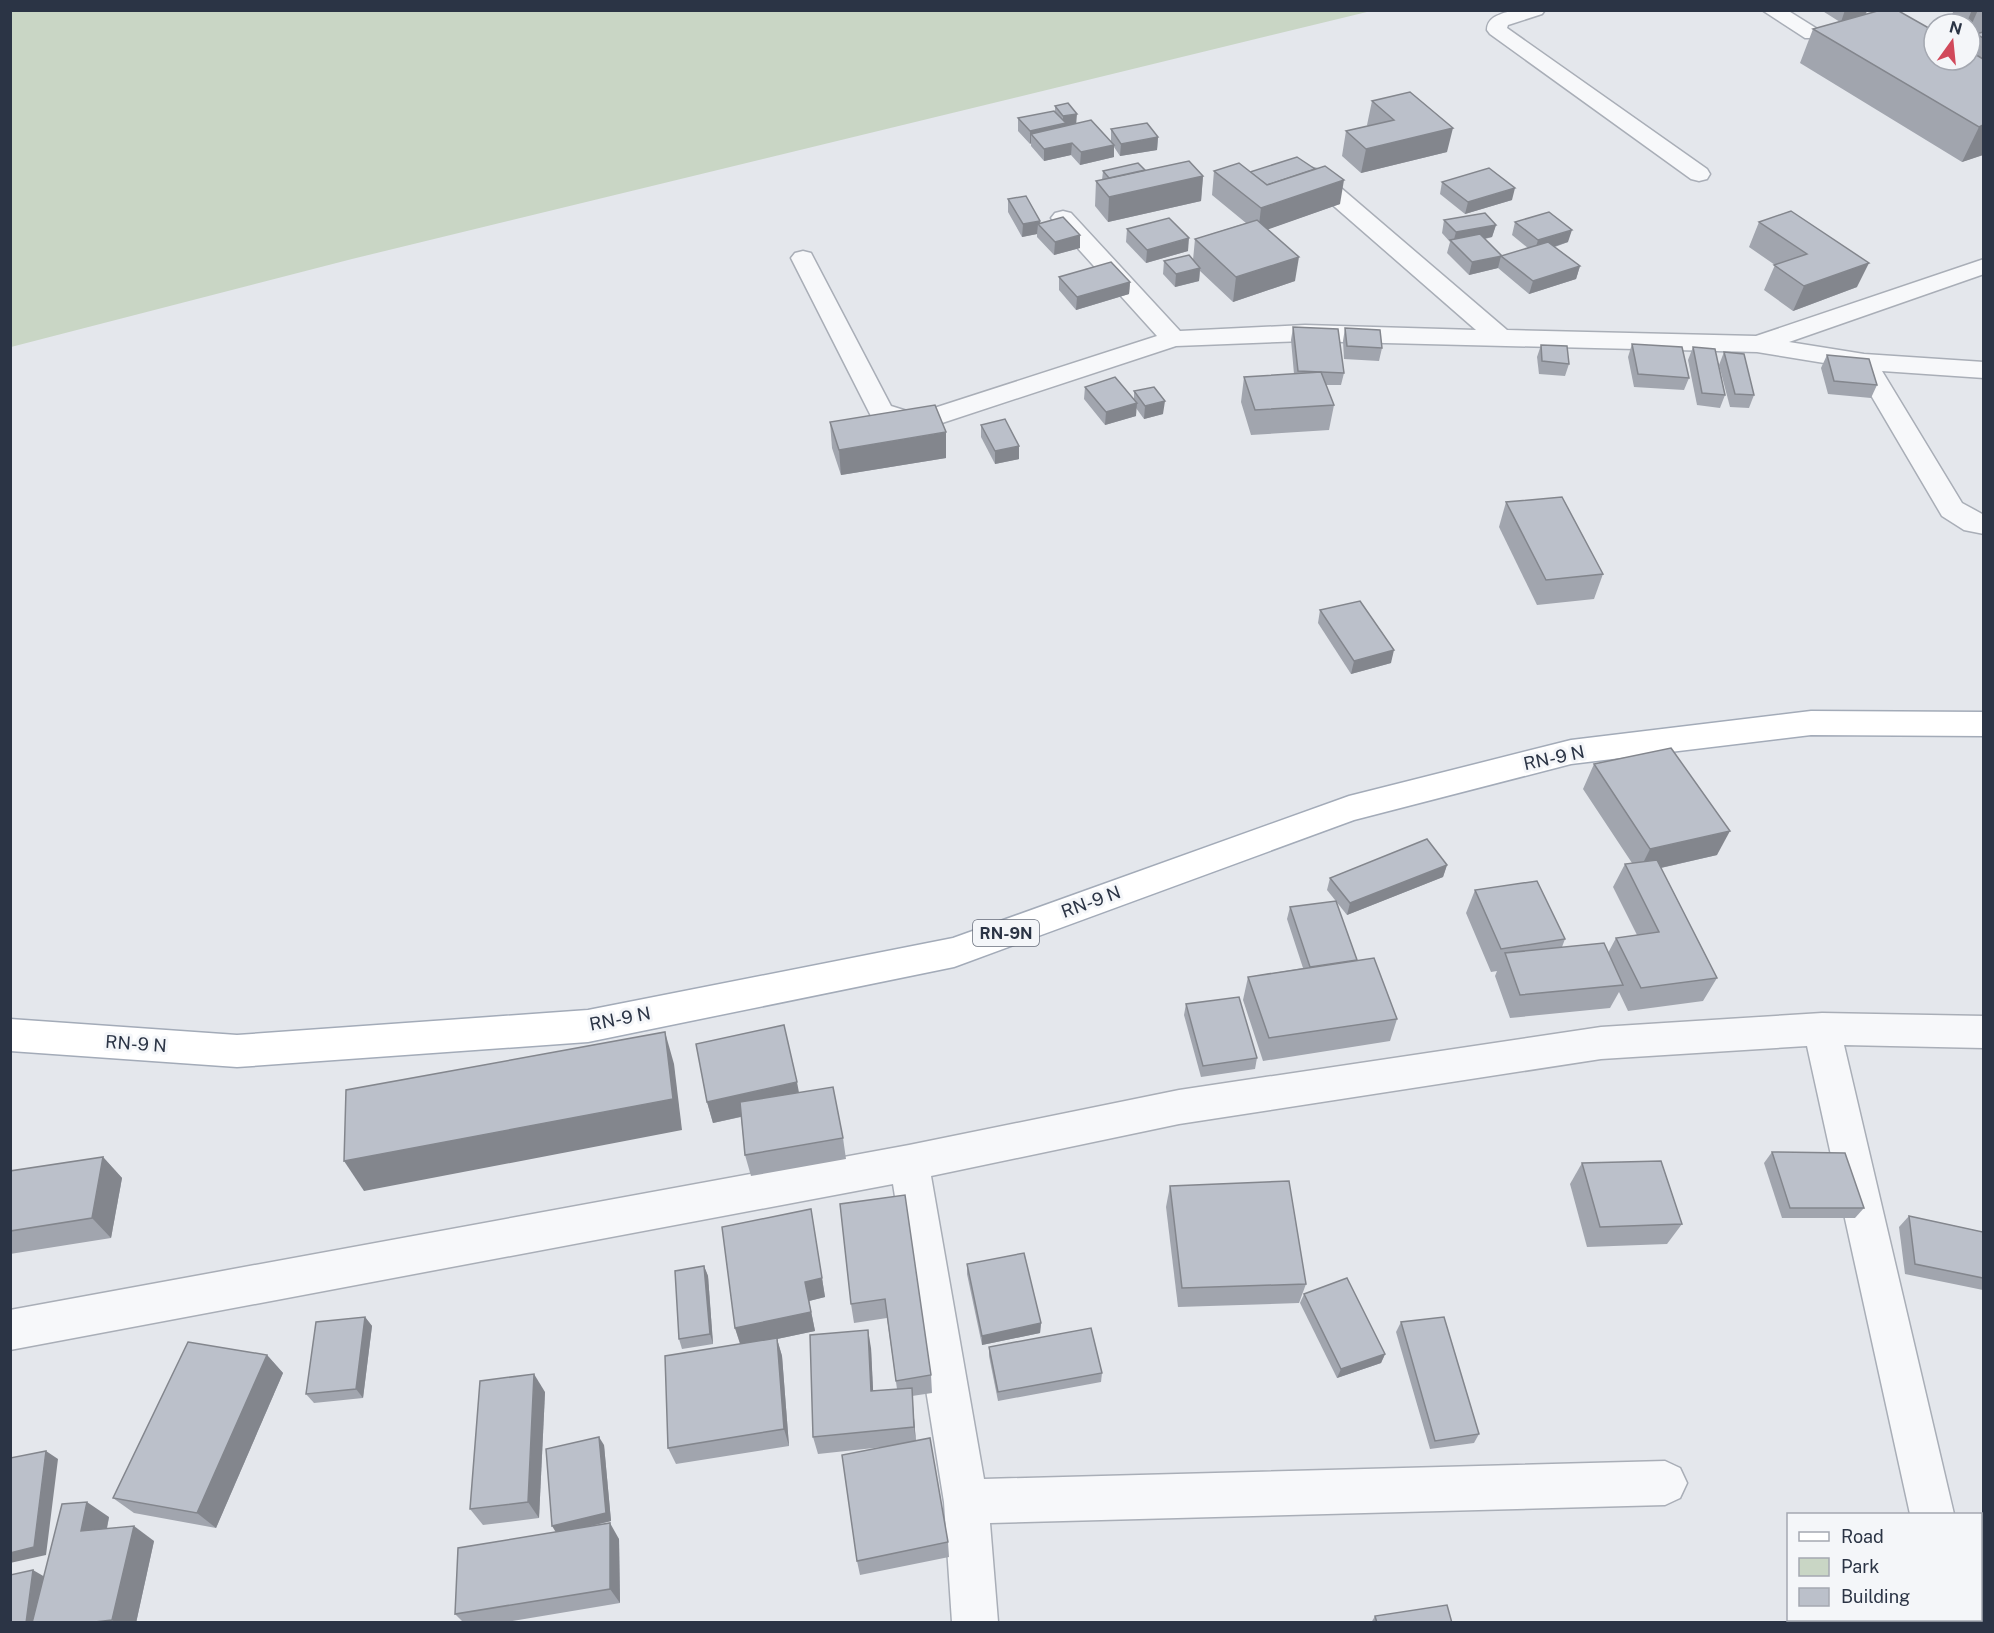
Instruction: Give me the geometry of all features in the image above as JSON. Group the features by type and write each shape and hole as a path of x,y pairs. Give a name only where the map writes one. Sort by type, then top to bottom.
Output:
{"main road":[{"name":"RN-9 N","path":"10,1035 237,1051 588,1026 954,952 1349,809 1572,752 1811,723 1983,724"}],"street":[{"path":"1535,10 1500,21 1497,30 1699,174"},
{"path":"1772,10 1812,34"},
{"path":"1312,175 1498,336"},
{"path":"1063,218 1173,339"},
{"path":"803,258 881,412 906,419 930,418 1173,339 1305,333 1757,344 1864,362 1983,370"},
{"path":"1757,344 1983,266"},
{"path":"1864,362 1952,509 1974,523 1983,525"},
{"path":"10,1330 909,1163 1179,1107 1589,1044 1822,1029 1983,1032"},
{"path":"1822,1029 1932,1513"},
{"path":"909,1163 966,1502 975,1623"},
{"path":"966,1502 1665,1483"}],"green space":[{"path":"11,10 1371,11 352,259 11,347"}],"building":[{"path":"1881,10 1897,10 1922,24 1922,72 1982,72 1983,59 1983,125 1979,127 1813,29"},
{"path":"1410,92 1453,128 1366,149 1346,131 1394,120 1372,101"},
{"path":"1068,103 1077,114 1063,116 1055,106"},
{"path":"1054,111 1066,123 1030,131 1018,118"},
{"path":"1091,120 1114,145 1081,152 1072,143 1044,149 1031,134"},
{"path":"1147,123 1158,137 1121,144 1111,129"},
{"path":"1297,157 1315,169 1267,185 1250,172"},
{"path":"1189,161 1203,176 1109,197 1096,181"},
{"path":"1138,163 1145,170 1109,178 1103,171"},
{"path":"1239,163 1267,185 1325,166 1344,180 1261,208 1214,171"},
{"path":"1489,168 1515,188 1468,202 1442,182"},
{"path":"1026,196 1040,221 1023,224 1008,199"},
{"path":"1791,211 1869,263 1804,286 1774,265 1807,254 1759,222"},
{"path":"1549,212 1572,230 1538,240 1515,222"},
{"path":"1485,213 1496,225 1456,232 1444,220"},
{"path":"1063,217 1080,235 1055,242 1038,224"},
{"path":"1169,218 1189,238 1147,250 1127,229"},
{"path":"1257,220 1299,257 1236,277 1195,239"},
{"path":"1480,234 1502,256 1472,262 1450,240"},
{"path":"1548,242 1580,266 1533,281 1501,256"},
{"path":"1189,255 1200,268 1176,274 1164,261"},
{"path":"1111,262 1130,282 1077,297 1059,277"},
{"path":"1293,327 1338,329 1344,373 1298,371"},
{"path":"1345,328 1380,330 1382,348 1347,346"},
{"path":"1632,344 1682,347 1689,378 1638,374"},
{"path":"1541,345 1567,346 1569,364 1542,361"},
{"path":"1693,347 1715,349 1725,395 1702,393"},
{"path":"1724,352 1744,354 1754,395 1735,394"},
{"path":"1827,355 1869,359 1877,385 1834,381"},
{"path":"1321,372 1334,405 1255,410 1244,377"},
{"path":"1115,377 1137,403 1106,412 1085,387"},
{"path":"1154,387 1165,401 1145,406 1134,391"},
{"path":"935,405 946,432 839,450 830,422"},
{"path":"1005,419 1019,446 995,451 981,425"},
{"path":"1562,497 1603,574 1546,580 1506,502"},
{"path":"1360,601 1394,650 1354,661 1320,610"},
{"path":"1671,748 1730,831 1650,849 1594,764"},
{"path":"1427,839 1447,865 1350,903 1330,878"},
{"path":"1657,860 1717,978 1641,988 1616,938 1659,932 1625,864"},
{"path":"1537,881 1565,939 1501,949 1475,890"},
{"path":"1336,901 1357,960 1310,967 1290,907"},
{"path":"1604,943 1623,985 1520,995 1505,953"},
{"path":"1374,958 1397,1019 1269,1038 1248,977"},
{"path":"1239,997 1257,1058 1203,1066 1186,1004"},
{"path":"784,1025 797,1082 707,1102 696,1044"},
{"path":"665,1032 673,1099 344,1161 346,1090"},
{"path":"833,1087 843,1138 745,1155 740,1102"},
{"path":"1772,1152 1845,1153 1864,1208 1790,1208"},
{"path":"103,1157 92,1218 10,1231 10,1171"},
{"path":"1661,1161 1682,1224 1600,1227 1582,1163"},
{"path":"1289,1181 1306,1284 1182,1288 1170,1186"},
{"path":"905,1195 931,1375 896,1381 885,1299 851,1304 840,1204"},
{"path":"811,1209 822,1278 805,1282 811,1312 735,1328 722,1227"},
{"path":"1909,1216 1983,1232 1983,1278 1915,1264"},
{"path":"1024,1253 1041,1323 982,1336 967,1264"},
{"path":"704,1266 710,1334 679,1339 675,1271"},
{"path":"1347,1278 1385,1354 1341,1369 1304,1294"},
{"path":"365,1317 356,1389 306,1394 316,1322"},
{"path":"1444,1317 1479,1434 1435,1441 1401,1322"},
{"path":"1091,1328 1102,1373 998,1392 989,1347"},
{"path":"868,1330 871,1391 912,1388 914,1427 813,1437 810,1335"},
{"path":"777,1338 784,1429 668,1448 665,1356"},
{"path":"188,1342 267,1355 197,1513 113,1498"},
{"path":"534,1374 528,1502 470,1509 480,1381"},
{"path":"599,1437 606,1513 552,1526 546,1449"},
{"path":"930,1438 948,1542 857,1561 842,1455"},
{"path":"46,1451 34,1547 10,1553 10,1458"},
{"path":"87,1502 81,1531 134,1526 112,1620 86,1623 32,1623 62,1504"},
{"path":"610,1523 610,1589 455,1614 458,1548"},
{"path":"33,1570 26,1623 10,1623 10,1575"},
{"path":"1447,1605 1452,1623 1377,1623 1375,1616"}]}
